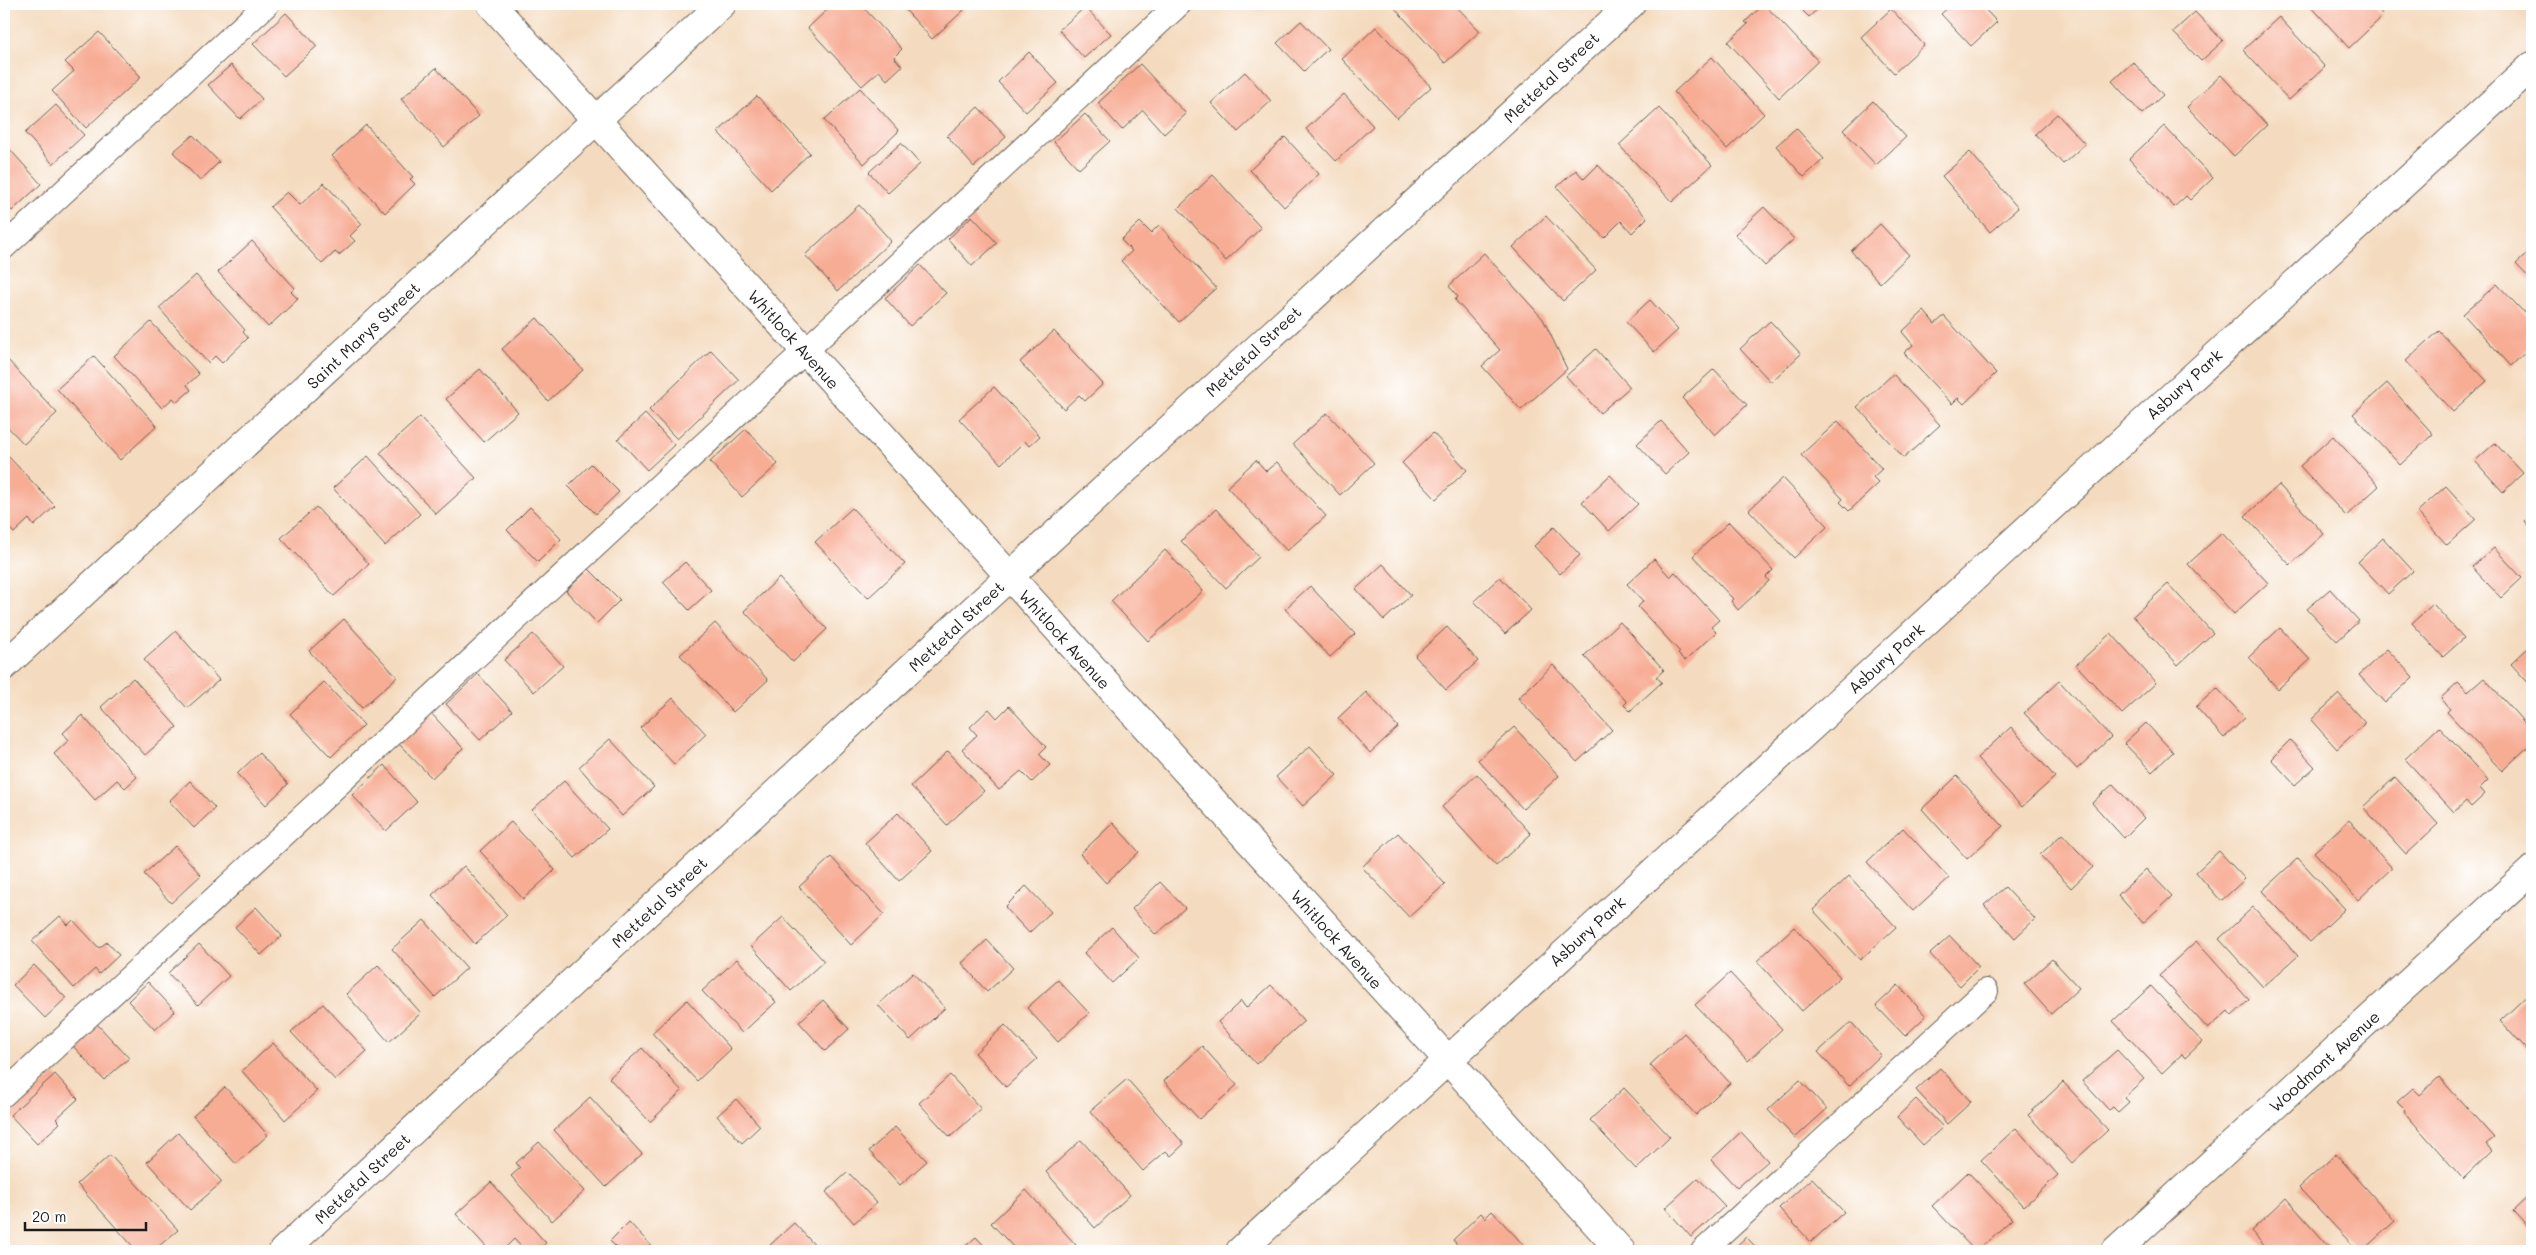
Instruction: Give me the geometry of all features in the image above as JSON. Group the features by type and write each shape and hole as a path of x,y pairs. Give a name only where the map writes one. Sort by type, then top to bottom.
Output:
{"street":[{"name":"Whitlock Avenue","path":"491,4 1621,1251"},
{"name":"Saint Marys Street","path":"4,666 722,4"},
{"name":"Mettetal Street","path":"283,1251 1009,577 1631,4"},
{"name":"Asbury Park","path":"1240,1251 2532,66"},
{"name":"Woodmont Avenue","path":"2116,1251 2532,870"}],"lane":[{"path":"4,247 267,4"},
{"path":"4,1094 1180,4"},
{"path":"1703,1251 1986,991"}],"building":[{"path":"833,4 860,4 902,49 894,57 902,66 887,80 879,71 862,86 808,28"},
{"path":"900,4 958,4 964,10 932,39"},
{"path":"1391,4 1454,4 1480,31 1445,63"},
{"path":"1764,4 1818,61 1779,98 1728,42 1748,24 1745,22"},
{"path":"1796,4 1823,4 1809,17"},
{"path":"1952,4 1980,4 1997,22 1971,46 1941,14"},
{"path":"2309,4 2372,4 2383,16 2349,48"},
{"path":"1085,7 1111,34 1084,58 1059,30"},
{"path":"1891,9 1924,45 1894,73 1861,37"},
{"path":"2195,12 2223,41 2201,61 2173,32"},
{"path":"286,13 317,46 284,76 253,44"},
{"path":"2279,17 2325,67 2289,100 2243,50"},
{"path":"1301,21 1328,49 1304,71 1277,43"},
{"path":"1376,27 1431,87 1397,118 1342,59"},
{"path":"99,32 141,77 86,128 52,91 74,71 65,62"},
{"path":"1029,52 1058,83 1026,112 998,82"},
{"path":"1712,57 1764,114 1727,149 1674,92"},
{"path":"2133,62 2163,95 2142,114 2112,81"},
{"path":"1140,64 1186,114 1164,134 1143,110 1122,130 1098,103"},
{"path":"231,65 262,99 240,119 208,85"},
{"path":"436,68 479,116 444,147 401,99"},
{"path":"1245,72 1271,101 1238,132 1211,103"},
{"path":"2221,75 2267,125 2234,156 2187,107"},
{"path":"860,88 899,131 864,164 824,120"},
{"path":"1344,94 1373,126 1336,161 1306,129"},
{"path":"757,96 810,153 771,190 718,132"},
{"path":"1873,101 1906,137 1876,165 1843,130"},
{"path":"56,105 84,135 53,164 25,133"},
{"path":"978,107 1006,137 974,167 947,136"},
{"path":"1659,108 1712,165 1672,202 1619,145"},
{"path":"1085,114 1110,141 1079,169 1054,142"},
{"path":"2057,114 2085,144 2063,164 2035,134"},
{"path":"366,125 413,177 410,179 415,184 385,213 332,156"},
{"path":"2164,126 2213,178 2190,200 2186,196 2174,207 2129,159"},
{"path":"1796,128 1824,159 1804,177 1776,146"},
{"path":"193,135 219,162 200,181 173,152"},
{"path":"1285,137 1319,174 1284,207 1250,170"},
{"path":"901,143 920,164 888,193 869,172"},
{"path":"5,144 41,184 12,211 4,202"},
{"path":"1970,152 2018,208 1990,232 1942,176"},
{"path":"1598,165 1647,218 1632,233 1621,221 1604,238 1557,187 1576,170 1584,179"},
{"path":"1213,175 1261,228 1226,261 1178,208"},
{"path":"324,183 362,224 350,236 355,241 339,255 335,252 322,264 270,207 287,192 300,205"},
{"path":"859,205 891,241 838,291 805,255"},
{"path":"1764,207 1794,239 1765,266 1735,234"},
{"path":"972,216 997,243 972,266 948,239"},
{"path":"1546,216 1596,270 1563,301 1513,247"},
{"path":"1140,222 1151,233 1159,225 1216,288 1179,322 1121,261 1132,251 1121,240"},
{"path":"1880,224 1909,255 1880,283 1851,251"},
{"path":"252,241 295,288 291,292 298,299 268,327 218,272"},
{"path":"2532,249 2532,281 2516,264"},
{"path":"1484,253 1543,319 1567,369 1521,410 1482,366 1500,350 1455,300 1458,297 1449,286"},
{"path":"920,265 946,293 910,326 885,298"},
{"path":"196,275 245,330 243,332 248,338 222,363 215,356 208,363 159,308"},
{"path":"2497,284 2532,321 2532,346 2511,366 2463,314"},
{"path":"1650,300 1678,330 1654,352 1626,322"},
{"path":"1924,311 1935,324 1944,316 1996,373 1964,404 1958,398 1952,404 1904,353 1913,345 1902,332"},
{"path":"537,318 583,370 548,401 502,349"},
{"path":"1770,321 1801,354 1771,382 1740,349"},
{"path":"151,322 199,374 187,385 191,390 177,402 173,398 162,408 114,356"},
{"path":"1054,331 1103,384 1085,401 1079,395 1064,409 1020,362"},
{"path":"2439,331 2487,381 2453,412 2406,361"},
{"path":"1596,349 1630,387 1600,413 1566,376"},
{"path":"711,350 739,380 677,439 649,410"},
{"path":"94,356 157,426 120,460 57,389"},
{"path":"7,359 57,413 24,444 4,423 4,362"},
{"path":"480,369 518,412 484,442 446,399"},
{"path":"1714,369 1747,405 1715,435 1682,398"},
{"path":"1893,374 1940,425 1904,458 1857,407"},
{"path":"2387,383 2433,434 2400,465 2353,414"},
{"path":"994,387 1040,436 1029,446 1025,441 1001,464 959,419"},
{"path":"1327,413 1374,463 1340,495 1293,444"},
{"path":"645,414 674,445 647,470 618,439"},
{"path":"420,417 476,478 436,514 380,453"},
{"path":"1661,421 1689,452 1665,474 1637,444"},
{"path":"1838,421 1882,469 1873,477 1879,483 1849,511 1840,502 1843,499 1801,455"},
{"path":"746,429 778,464 742,497 710,462"},
{"path":"1433,433 1467,470 1436,499 1402,463"},
{"path":"2333,436 2379,486 2346,516 2300,466"},
{"path":"2495,443 2523,473 2503,492 2475,461"},
{"path":"8,456 55,506 34,526 29,519 14,533 4,522 4,460"},
{"path":"368,456 420,514 385,546 333,488"},
{"path":"1256,460 1266,471 1277,462 1326,516 1287,551 1227,487"},
{"path":"591,464 619,492 596,514 568,486"},
{"path":"1610,475 1638,504 1609,531 1582,502"},
{"path":"1783,478 1828,526 1794,558 1749,510"},
{"path":"2279,485 2324,534 2290,565 2245,516"},
{"path":"2446,486 2476,519 2447,545 2417,512"},
{"path":"316,507 369,564 334,596 281,538"},
{"path":"530,507 561,539 538,562 507,530"},
{"path":"852,508 905,564 868,598 815,542"},
{"path":"1216,509 1259,557 1226,588 1181,541"},
{"path":"2532,514 2532,529 2525,521"},
{"path":"1729,522 1773,570 1766,577 1769,581 1738,610 1731,601 1733,599 1693,556"},
{"path":"1554,527 1580,555 1560,574 1534,546"},
{"path":"2222,533 2268,583 2234,614 2188,564"},
{"path":"2383,538 2413,571 2388,594 2358,562"},
{"path":"2494,548 2522,578 2501,598 2472,567"},
{"path":"1165,550 1203,591 1148,641 1111,601"},
{"path":"1654,559 1670,577 1675,572 1719,620 1711,627 1716,632 1685,661 1678,654 1680,652 1638,607 1643,601 1627,584"},
{"path":"685,562 711,590 689,610 663,582"},
{"path":"1383,564 1411,595 1384,620 1356,589"},
{"path":"589,569 620,600 597,623 566,591"},
{"path":"1500,577 1531,610 1505,634 1474,601"},
{"path":"779,578 827,629 793,662 744,611"},
{"path":"2168,584 2213,633 2178,665 2133,616"},
{"path":"1310,586 1355,634 1330,657 1285,609"},
{"path":"2330,589 2359,621 2337,641 2307,609"},
{"path":"2433,604 2464,638 2443,657 2412,623"},
{"path":"344,619 397,677 362,708 309,651"},
{"path":"1620,622 1664,670 1656,677 1662,682 1630,711 1624,705 1627,702 1584,656"},
{"path":"715,623 768,680 733,712 680,655"},
{"path":"1447,627 1478,661 1446,690 1415,656"},
{"path":"2280,628 2310,660 2278,689 2249,657"},
{"path":"176,631 219,680 187,708 144,660"},
{"path":"2111,633 2156,683 2122,714 2076,665"},
{"path":"533,634 563,666 534,692 504,660"},
{"path":"2532,644 2532,687 2511,664"},
{"path":"2387,649 2413,677 2385,703 2359,675"},
{"path":"1553,665 1612,730 1577,762 1518,698"},
{"path":"478,674 512,711 480,740 446,704"},
{"path":"133,678 177,727 145,755 101,707"},
{"path":"2484,678 2532,731 2532,743 2502,771 2447,712 2450,709 2441,698 2458,682 2468,692"},
{"path":"2059,681 2111,737 2077,769 2024,713"},
{"path":"324,682 364,725 331,757 290,714"},
{"path":"2217,688 2245,718 2224,738 2196,707"},
{"path":"1366,692 1398,727 1370,753 1338,718"},
{"path":"2339,694 2365,723 2337,749 2311,720"},
{"path":"673,698 706,734 674,764 640,728"},
{"path":"1009,706 1046,747 1039,754 1050,765 1032,782 1021,771 999,790 962,749 977,735 970,727 989,709 997,718"},
{"path":"430,712 463,748 432,778 397,742"},
{"path":"82,715 137,777 125,788 117,780 95,800 54,754 69,740 63,733"},
{"path":"2146,723 2173,752 2152,772 2124,743"},
{"path":"1514,727 1559,776 1523,809 1478,760"},
{"path":"2011,727 2055,777 2022,807 1977,758"},
{"path":"2439,727 2488,780 2480,788 2485,794 2471,807 2466,801 2454,812 2405,759"},
{"path":"610,739 654,787 622,816 579,767"},
{"path":"2290,740 2315,767 2295,785 2271,759"},
{"path":"1310,746 1337,775 1303,806 1276,777"},
{"path":"948,751 984,791 947,825 911,786"},
{"path":"259,753 288,784 266,805 237,774"},
{"path":"384,765 417,802 386,831 352,795"},
{"path":"1477,774 1531,834 1496,866 1442,807"},
{"path":"1957,776 2003,826 1967,859 1922,809"},
{"path":"2395,777 2438,824 2406,854 2363,807"},
{"path":"190,781 215,808 194,828 169,801"},
{"path":"564,781 608,829 575,858 532,810"},
{"path":"2113,784 2144,818 2124,838 2092,803"},
{"path":"898,813 932,851 899,881 865,843"},
{"path":"2349,820 2392,868 2358,900 2314,852"},
{"path":"511,822 555,870 523,899 480,851"},
{"path":"1113,823 1139,852 1106,883 1080,854"},
{"path":"1903,828 1949,878 1913,911 1867,862"},
{"path":"1398,833 1445,884 1409,917 1362,867"},
{"path":"2062,834 2093,867 2071,888 2040,855"},
{"path":"175,846 201,875 171,903 144,874"},
{"path":"2219,851 2245,879 2221,901 2196,872"},
{"path":"831,857 884,914 851,945 799,887"},
{"path":"2298,858 2345,909 2310,942 2262,891"},
{"path":"464,866 507,915 475,944 432,895"},
{"path":"2146,869 2172,896 2143,923 2118,895"},
{"path":"1849,876 1896,927 1860,960 1813,910"},
{"path":"1160,882 1185,908 1156,935 1132,909"},
{"path":"1026,886 1051,912 1029,933 1005,907"},
{"path":"2005,887 2035,919 2015,938 1984,905"},
{"path":"256,907 282,936 261,955 235,927"},
{"path":"2253,907 2298,956 2263,987 2219,939"},
{"path":"60,916 68,925 73,920 99,948 107,942 119,955 99,974 95,969 74,988 32,941"},
{"path":"783,917 824,961 791,991 751,946"},
{"path":"424,920 467,968 435,997 392,949"},
{"path":"1112,927 1139,958 1112,983 1084,953"},
{"path":"1794,927 1840,977 1802,1011 1757,961"},
{"path":"1950,936 1979,967 1960,986 1930,954"},
{"path":"987,940 1013,968 987,992 962,963"},
{"path":"2196,941 2249,1000 2232,1016 2228,1011 2208,1029 2159,975"},
{"path":"199,944 229,976 198,1005 168,973"},
{"path":"737,959 776,1002 742,1033 702,991"},
{"path":"2052,959 2079,988 2051,1014 2024,984"},
{"path":"34,965 66,998 45,1018 13,985"},
{"path":"378,965 421,1013 389,1042 346,994"},
{"path":"913,973 945,1008 910,1040 878,1005"},
{"path":"1730,973 1782,1029 1748,1061 1695,1005"},
{"path":"1058,980 1089,1013 1058,1042 1027,1008"},
{"path":"148,982 175,1011 155,1030 128,1001"},
{"path":"1271,985 1304,1021 1256,1064 1218,1022 1241,1001 1246,1008"},
{"path":"1898,985 1926,1016 1905,1036 1876,1006"},
{"path":"2151,986 2202,1042 2185,1058 2182,1054 2162,1073 2113,1021"},
{"path":"2532,991 2532,1056 2500,1021"},
{"path":"687,1000 731,1049 697,1081 652,1033"},
{"path":"823,1000 849,1029 825,1051 799,1022"},
{"path":"323,1004 367,1051 335,1080 291,1032"},
{"path":"1851,1022 1881,1055 1849,1086 1818,1052"},
{"path":"97,1024 129,1058 104,1080 73,1046"},
{"path":"1005,1025 1037,1059 1006,1087 975,1053"},
{"path":"1684,1033 1730,1083 1696,1115 1650,1065"},
{"path":"273,1043 317,1091 285,1120 242,1071"},
{"path":"1202,1046 1237,1085 1199,1119 1164,1081"},
{"path":"642,1048 682,1091 650,1122 609,1078"},
{"path":"2117,1050 2144,1079 2124,1097 2129,1102 2118,1112 2113,1107 2109,1110 2082,1081"},
{"path":"1940,1068 1971,1102 1947,1124 1916,1090"},
{"path":"55,1074 78,1099 56,1119 60,1123 37,1144 10,1115"},
{"path":"950,1075 981,1109 950,1137 919,1103"},
{"path":"2439,1077 2494,1138 2486,1144 2492,1151 2463,1179 2397,1102 2413,1088 2420,1095"},
{"path":"1127,1079 1184,1144 1171,1156 1166,1151 1143,1171 1090,1111"},
{"path":"1800,1080 1827,1109 1795,1138 1768,1110"},
{"path":"2063,1082 2108,1130 2072,1163 2028,1115"},
{"path":"225,1087 268,1135 236,1164 193,1116"},
{"path":"1624,1088 1670,1137 1636,1169 1590,1120"},
{"path":"590,1097 642,1154 606,1187 554,1130"},
{"path":"736,1099 760,1126 742,1143 717,1116"},
{"path":"1916,1099 1943,1127 1923,1145 1897,1117"},
{"path":"895,1127 927,1161 900,1185 869,1151"},
{"path":"2016,1128 2058,1175 2024,1206 1981,1160"},
{"path":"1741,1132 1768,1161 1737,1188 1711,1160"},
{"path":"178,1133 222,1182 190,1210 147,1162"},
{"path":"1081,1140 1130,1195 1095,1228 1046,1172"},
{"path":"539,1142 585,1191 552,1221 511,1176 520,1168 516,1163"},
{"path":"2336,1154 2395,1221 2362,1251 2358,1251 2299,1188"},
{"path":"110,1155 178,1230 153,1251 137,1251 77,1184"},
{"path":"848,1172 877,1203 854,1223 826,1192"},
{"path":"1968,1172 2012,1219 1977,1251 1932,1206"},
{"path":"1698,1178 1725,1206 1691,1237 1665,1208"},
{"path":"1812,1178 1844,1212 1811,1242 1779,1208"},
{"path":"491,1182 546,1243 537,1251 525,1251 514,1239 502,1251 490,1251 456,1214"},
{"path":"1026,1190 1076,1245 1069,1251 1017,1251 991,1223"},
{"path":"2532,1193 2532,1232 2513,1211"},
{"path":"2286,1198 2333,1251 2269,1251 2251,1231"},
{"path":"1492,1211 1529,1251 1463,1251 1453,1240 1481,1213 1485,1218"},
{"path":"629,1222 656,1251 620,1251 610,1241"},
{"path":"794,1223 820,1251 776,1251 770,1245"},
{"path":"976,1237 989,1251 960,1251"},
{"path":"1746,1237 1760,1251 1731,1251"}]}
